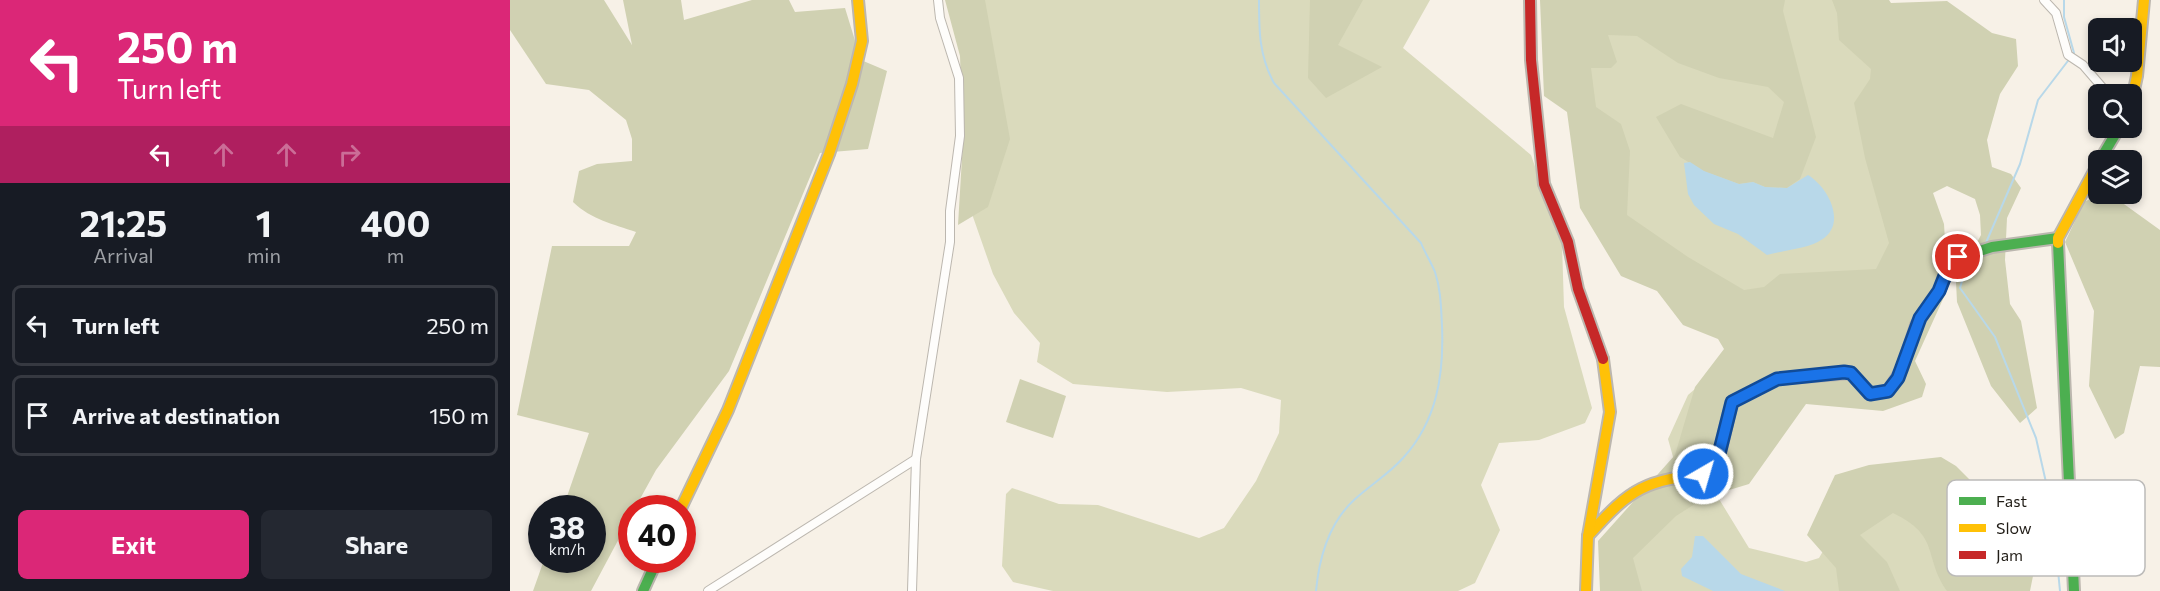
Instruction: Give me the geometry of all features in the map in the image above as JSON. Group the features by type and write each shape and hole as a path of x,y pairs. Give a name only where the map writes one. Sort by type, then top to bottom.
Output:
{"street":[{"path":"687,495 728,410 832,144 852,84 862,40 858,0"},
{"path":"912,591 916,459 951,242 950,211 960,136 959,78 940,18 938,0"},
{"path":"1530,0 1531,60 1544,184 1568,242 1578,289 1604,360 1609,390 1610,412 1588,536 1586,591"},
{"path":"2044,0 2056,13 2068,55 2083,65 2099,84"},
{"path":"2135,84 2144,0"},
{"path":"2069,480 2058,237 2088,182"},
{"path":"1588,536 1614,507 1649,485 1665,478 1710,473 1719,458 1732,402 1742,395 1756,391 1777,379 1844,372 1851,373 1870,394 1888,391 1898,378 1916,325 1939,291 1952,260 1992,247 2058,237"},
{"path":"708,591 916,459"},
{"path":"643,591 651,573"},
{"path":"2073,576 2074,591"}],"green space":[{"path":"510,0 604,0 632,45 623,0 681,0 684,20 752,0 789,0 795,12 845,8 861,60 887,71 868,149 820,153 729,371 656,470 642,495 618,495 618,540 606,563 606,495 568,495 589,433 517,415 552,246 629,246 636,232 595,217 573,202 579,171 597,164 632,161 632,139 626,120 589,90 546,84 510,30"},
{"path":"945,0 985,0 1010,139 988,207 958,225 963,141 960,56"},
{"path":"974,0 1430,0 1403,48 1531,155 1562,244 1564,307 1592,408 1585,423 1539,440 1499,443 1481,485 1500,530 1475,583 1458,591 1053,591 1013,582 1002,566 1006,494 1012,488 1059,504 1098,505 1199,538 1224,528 1256,481 1279,433 1281,400 1241,388 1167,392 1073,384 1037,362 1040,343 1014,313 993,274 972,214"},
{"path":"1310,0 1363,0 1338,45 1382,67 1326,98 1308,78"},
{"path":"1540,0 1785,0 1783,11 1816,137 1800,179 1787,188 1765,187 1753,182 1739,184 1703,171 1680,157 1656,117 1681,104 1773,138 1784,102 1768,87 1719,78 1678,63 1637,36 1608,35 1617,62 1611,68 1591,68 1596,107 1621,124 1630,151 1627,215 1688,257 1744,290 1764,287 1780,274 1876,269 1889,243 1865,158 1854,103 1870,79 1871,69 1839,40 1837,13 1832,0 1889,0 1891,3 1947,1 1992,33 2016,39 2018,66 2000,94 1987,140 1992,167 2011,174 2021,188 2007,218 2005,260 2010,304 2021,321 2037,408 2020,423 1991,386 1957,302 1956,282 1981,235 1980,215 1975,199 1947,186 1933,193 1944,224 1948,288 1915,361 1926,384 1922,397 1883,411 1806,404 1749,484 1706,497 1676,516 1633,558 1642,591 1600,591 1598,541 1675,455 1695,387 1724,349 1718,339 1683,325 1657,291 1621,276 1580,208 1567,112 1544,96"},
{"path":"1753,0 1844,0 1887,48 1895,234 1846,367 1677,471 1668,439 1688,395 1725,363 1726,339 1616,257 1572,24"},
{"path":"2088,200 2088,204 2124,204 2160,230 2160,367 2140,366 2124,433 2115,439 2089,386 2094,311 2065,242 2084,202"},
{"path":"1020,379 1066,396 1053,438 1006,422"},
{"path":"1941,457 1956,466 1970,480 1947,480 1947,576 2033,576 2030,591 1947,591 1935,568 1925,539 1918,530 1893,513 1860,535 1887,562 1900,591 1839,591 1836,568 1807,535 1835,475 1869,465"},
{"path":"1689,490 1719,499 1749,548 1806,562 1819,558 1833,534 1891,510 1906,515 1930,539 1954,591 1624,591 1615,558"},
{"path":"539,573 601,573 591,591 533,591"}],"water":[{"path":"1690,162 1704,171 1739,184 1753,182 1765,187 1787,188 1808,175 1828,197 1834,216 1833,225 1829,233 1816,243 1767,255 1738,234 1714,224 1694,205 1688,194 1684,163"},
{"path":"1695,536 1703,536 1741,574 1785,591 1713,591 1682,576 1681,569 1692,557"}],"waterway":[{"path":"1259,0 1263,53 1274,83 1421,243 1435,272 1440,299 1442,362 1440,380 1431,413 1415,444 1403,458 1354,500 1338,519 1323,554 1316,591"},
{"path":"1985,245 2020,164 2038,100 2074,53 2064,17 2064,0"},
{"path":"1980,256 1962,281 1960,288 1995,337 2036,438 2045,480"},
{"path":"2059,576 2060,591"}],"traffic: fast":[{"path":"2106,150 2113,138"},
{"path":"1857,380 1870,394 1888,391 1902,369 1916,325 1939,291 1952,260 1992,247 2058,238"},
{"path":"2058,243 2069,480"},
{"path":"643,591 651,573"},
{"path":"2073,576 2074,591"}],"traffic: slow":[{"path":"687,495 728,410 829,154 852,84 862,41 858,0"},
{"path":"2135,84 2144,0"},
{"path":"2058,243 2058,238 2088,182"},
{"path":"1586,591 1588,536 1610,412 1603,359"},
{"path":"1588,536 1616,506 1641,489 1670,479 1710,473 1719,458 1732,402 1777,379 1851,373 1857,380"}],"traffic: jam":[{"path":"1530,0 1531,60 1544,184 1568,242 1578,289 1603,359"}],"route":[{"path":"1703,474 1710,473 1716,466 1726,418 1732,402 1742,395 1756,391 1770,381 1844,372 1851,373 1870,394 1888,391 1902,369 1916,325 1939,291 1948,274 1950,263 1958,257"}]}
